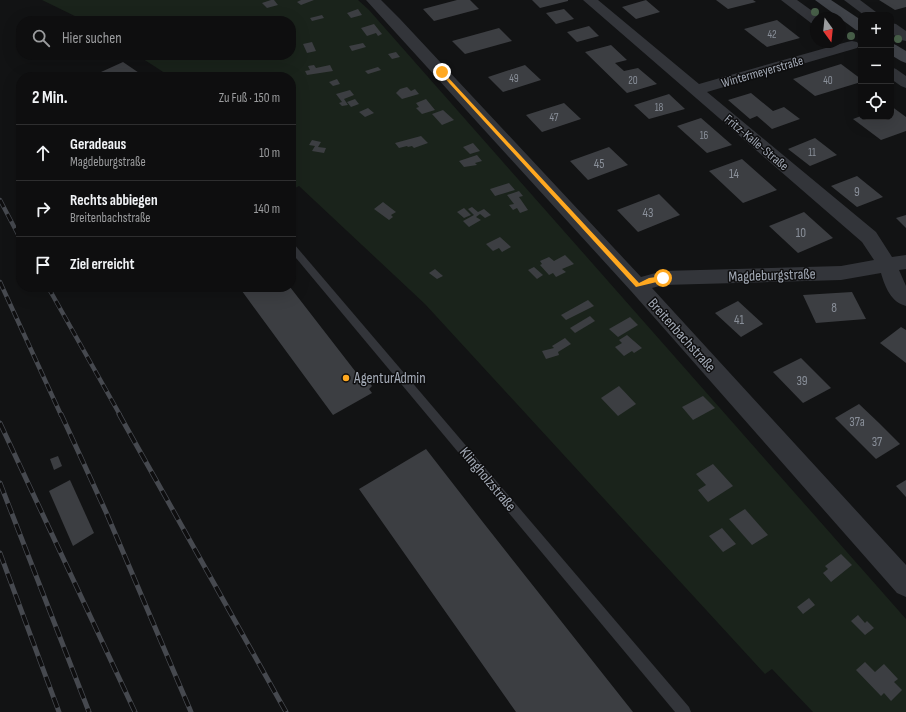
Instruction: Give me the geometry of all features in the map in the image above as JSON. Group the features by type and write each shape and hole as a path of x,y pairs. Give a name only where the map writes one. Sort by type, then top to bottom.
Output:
{"main road":[{"path":"822,0 858,25"},
{"path":"894,50 906,58"}],"street":[{"name":"Breitenbachstraße","path":"373,0 638,286 906,584"},
{"name":"Fritz-Kalle-Straße","path":"590,0 869,237 897,264 895,287 906,299"},
{"path":"788,0 810,16"},
{"path":"851,0 869,12"},
{"name":"Wintermeyerstraße","path":"696,90 851,44"},
{"path":"894,74 906,83"},
{"name":"Magdeburgstraße","path":"638,286 649,281 663,278 841,273 897,264"}],"lane":[{"name":"Klingholzstraße","path":"296,252 684,712"}],"shaded area":[{"path":"42,0 358,0 369,10 906,619 906,712 813,712 772,669 765,674 425,304 299,186 296,188 296,72 163,72 145,60 296,60 296,16 75,16"}],"building":[{"path":"274,0 278,5 267,8 262,3"},
{"path":"301,0 314,0 301,5 297,2"},
{"path":"457,0 470,0 479,9 434,21 423,9"},
{"path":"532,0 568,0 568,1 540,8"},
{"path":"646,0 660,12 636,19 622,7"},
{"path":"716,0 753,0 756,2 728,9"},
{"path":"879,0 906,0 906,7 895,10"},
{"path":"358,9 362,15 351,18 347,13"},
{"path":"564,9 574,19 556,24 546,13"},
{"path":"322,15 324,18 312,21 310,18"},
{"path":"777,20 800,38 767,47 744,29"},
{"path":"374,24 382,34 378,36 376,33 367,36 361,28"},
{"path":"589,26 599,36 577,42 567,32"},
{"path":"499,28 512,41 465,54 452,41"},
{"path":"312,42 316,51 307,53 303,44"},
{"path":"363,43 366,47 352,51 349,46"},
{"path":"611,45 627,60 615,63 624,71 638,68 657,84 627,93 585,52"},
{"path":"396,52 400,57 392,59 388,54"},
{"path":"123,62 138,72 101,72"},
{"path":"841,64 858,77 858,83 815,96 793,79"},
{"path":"314,65 316,68 330,65 333,71 307,75 305,71 310,70 308,66"},
{"path":"525,65 541,80 503,92 488,77"},
{"path":"378,67 381,70 368,74 365,71"},
{"path":"337,79 340,84 333,86 329,82"},
{"path":"407,87 411,91 415,89 419,94 402,99 396,93 400,89"},
{"path":"350,90 354,95 344,99 348,105 342,106 339,103 342,102 336,94"},
{"path":"751,93 773,111 784,107 800,119 772,129 757,116 750,119 728,100"},
{"path":"669,94 685,109 649,119 634,105"},
{"path":"355,99 359,104 351,107 347,102"},
{"path":"426,99 435,110 422,114 416,108 419,107 416,103"},
{"path":"564,103 581,119 542,132 526,115"},
{"path":"368,108 374,113 365,117 359,112"},
{"path":"894,108 906,117 906,131 881,140 853,119 858,117 858,120 894,120"},
{"path":"443,110 454,120 442,125 432,114"},
{"path":"701,118 732,145 707,153 677,126"},
{"path":"421,136 428,143 414,148 412,146 407,146 399,148 395,143"},
{"path":"815,138 837,155 810,166 788,149"},
{"path":"312,140 321,142 318,147 326,148 324,153 312,151 315,146 309,145"},
{"path":"473,143 480,151 470,154 463,147"},
{"path":"609,147 628,165 588,180 570,161"},
{"path":"477,155 482,161 475,163 477,165 464,167 459,161"},
{"path":"742,159 777,190 743,203 709,171"},
{"path":"857,176 883,197 857,207 831,186"},
{"path":"509,183 515,190 495,196 490,189"},
{"path":"519,191 523,196 519,197 528,210 520,213 517,208 513,210 509,205 514,204 507,195"},
{"path":"659,194 680,215 638,232 617,210"},
{"path":"383,202 396,212 391,215 393,217 389,220 374,209"},
{"path":"472,207 478,212 484,209 491,215 485,218 480,214 476,217 481,220 469,227 463,221 474,215 468,209"},
{"path":"464,208 471,215 464,218 457,212"},
{"path":"804,212 833,238 798,253 769,226"},
{"path":"906,215 906,228 896,218"},
{"path":"500,237 511,247 502,252 499,248 493,251 486,244"},
{"path":"565,255 574,264 562,269 566,272 556,277 553,273 549,275 540,265 542,264 540,261 549,257 554,261"},
{"path":"534,267 543,275 537,279 528,270"},
{"path":"435,269 443,276 437,279 429,273"},
{"path":"243,292 294,292 362,380 366,378 372,386 369,389 372,393 333,415"},
{"path":"852,292 866,319 816,323 803,295"},
{"path":"588,300 594,306 566,320 561,315"},
{"path":"738,301 763,324 741,337 715,313"},
{"path":"590,316 595,321 575,333 570,328"},
{"path":"630,317 638,325 618,337 609,329"},
{"path":"901,327 906,330 906,363 880,343"},
{"path":"627,335 642,348 634,353 632,351 624,356 615,347 622,343 619,340"},
{"path":"565,338 571,344 558,352 559,355 546,359 542,351 554,348 552,346"},
{"path":"801,358 831,388 803,403 773,372"},
{"path":"619,386 636,404 618,416 601,398"},
{"path":"703,396 715,408 693,420 682,407"},
{"path":"859,404 900,444 876,459 835,418"},
{"path":"426,449 633,712 516,712 359,489"},
{"path":"58,456 62,466 54,470 50,459"},
{"path":"713,464 733,486 708,502 698,490 706,485 696,474"},
{"path":"70,480 94,533 73,546 49,491"},
{"path":"906,480 906,497 896,486"},
{"path":"745,509 768,535 752,545 729,519"},
{"path":"722,528 736,544 723,552 709,536"},
{"path":"841,554 852,565 831,582 823,573 828,569 825,566"},
{"path":"809,598 815,605 803,614 797,607"},
{"path":"858,615 865,623 867,621 874,628 865,635 851,621"},
{"path":"865,662 875,672 884,664 898,679 894,682 902,690 891,701 884,693 881,696 856,670"}],"railway":[{"path":"0,200 16,230"},
{"path":"0,282 61,415"},
{"path":"51,292 120,415"},
{"path":"61,414 106,512 191,712"},
{"path":"119,414 286,712"},
{"path":"0,423 135,712"},
{"path":"0,483 89,712"},
{"path":"0,553 59,712"}],"place":[{"name":"AgenturAdmin","path":"346,378"}],"route":[{"path":"442,72 638,286 649,281 663,278"}]}
